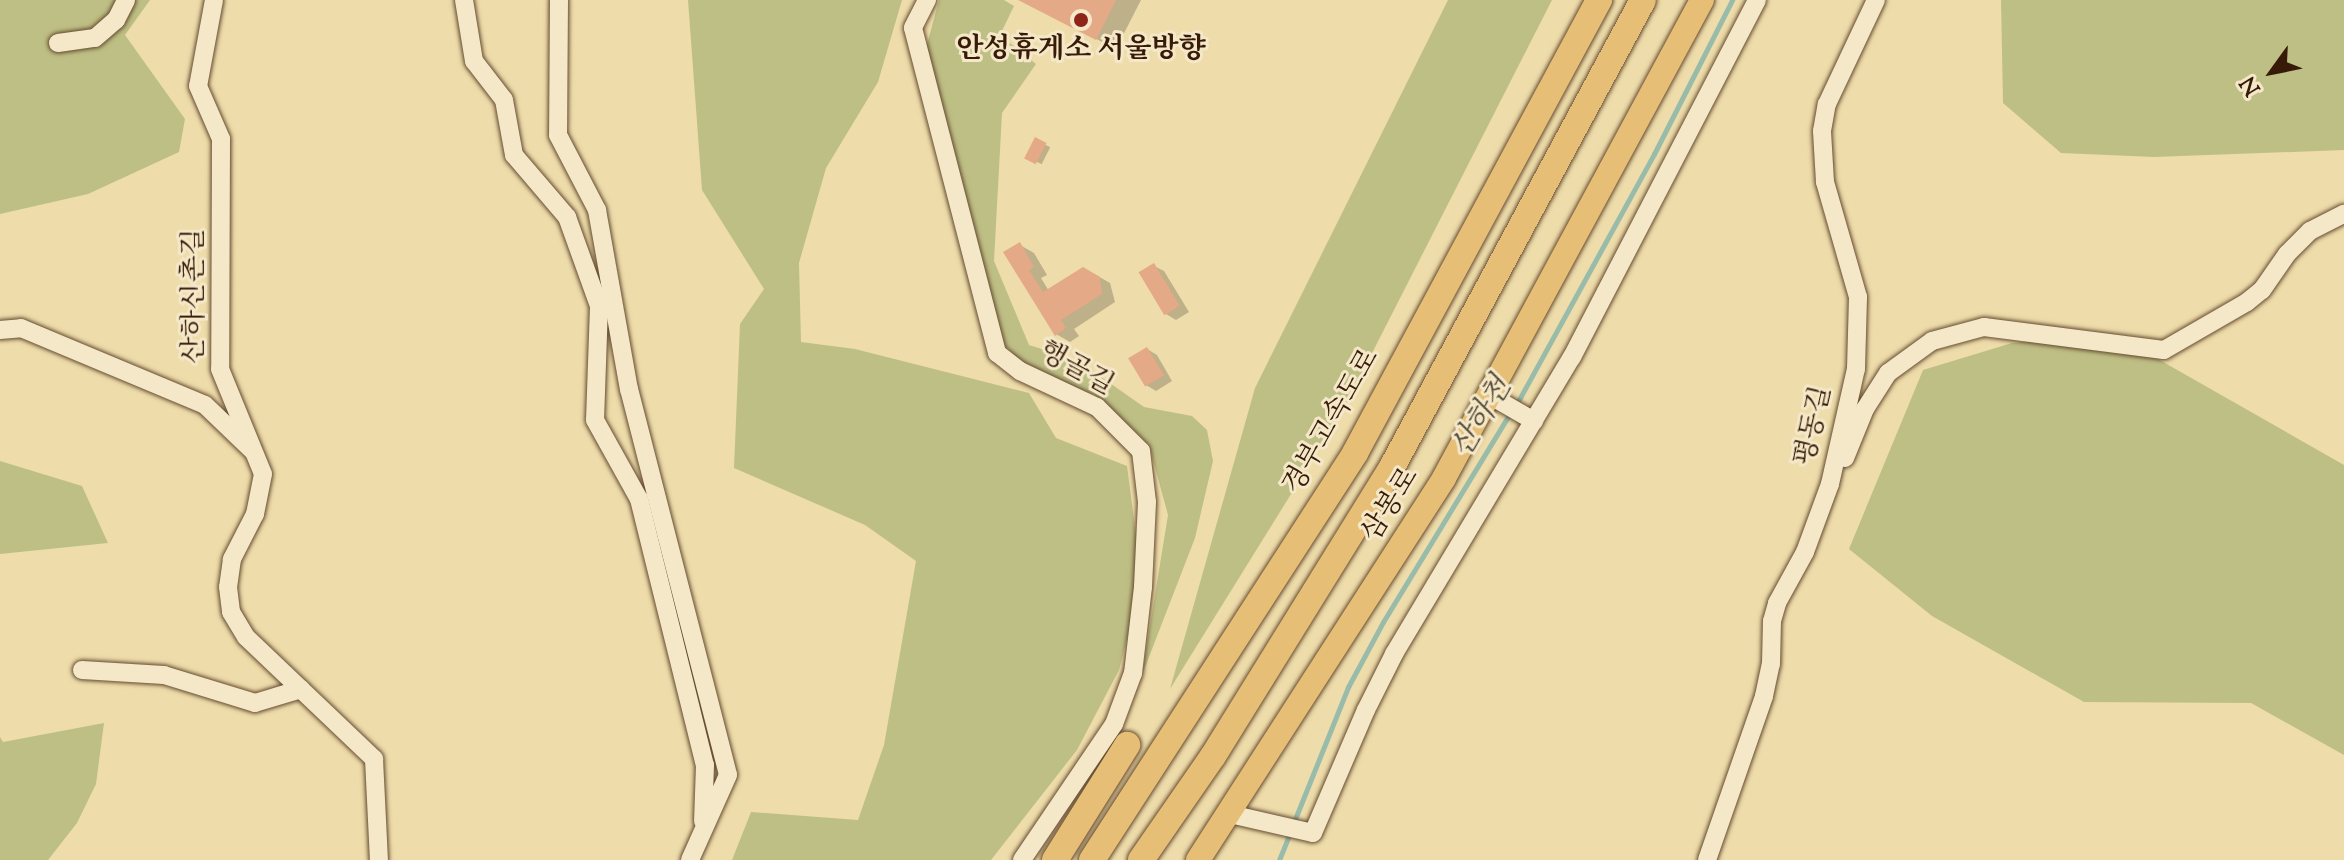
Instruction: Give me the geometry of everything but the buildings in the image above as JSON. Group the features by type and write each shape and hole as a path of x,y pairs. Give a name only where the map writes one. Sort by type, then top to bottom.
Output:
{"highway":[{"name":"경부고속도로","path":"1092,860 1355,453 1599,0"},
{"path":"1141,860 1213,756 1391,469 1643,0"},
{"path":"1055,860 1127,745"}],"main road":[{"name":"삼봉로","path":"1198,860 1496,399 1702,0"}],"street":[{"path":"58,43 95,38 116,20 126,0"},
{"name":"산하신촌길","path":"214,0 198,86 221,139 220,369 263,474 255,514 232,559 228,587 231,612 246,637 374,759 379,860"},
{"path":"464,0 474,61 504,100 514,155 567,217 599,306 595,420 639,499 668,606 705,765 703,831"},
{"path":"559,0 558,135 597,210 629,389 728,775 690,860"},
{"name":"행골길","path":"927,0 913,28 997,353 1020,371 1097,407 1141,451 1147,502 1143,587 1133,673 1114,724 1022,860"},
{"path":"1230,814 1313,833 1366,710 1394,654 1528,418 1579,343 1757,0"},
{"name":"평동길","path":"1707,860 1764,696 1771,664 1772,621 1777,603 1805,552 1830,484 1856,369 1860,318 1851,264 1825,182 1822,131 1827,104 1876,0"},
{"path":"1830,484 1842,466 1865,409 1888,373 1932,341 1984,327 2164,350 2247,302 2262,290 2287,254 2310,231 2344,214"},
{"path":"0,330 21,328 205,405 257,455"},
{"path":"1496,399 1528,418"},
{"path":"82,670 164,675 255,703 301,689"}],"green space":[{"path":"0,0 150,0 125,35 185,119 179,152 88,194 0,214"},
{"path":"688,0 902,0 878,82 826,168 799,263 801,342 855,349 1029,393 1056,438 1127,466 1142,581 1119,670 1077,750 991,860 732,860 751,812 858,820 884,745 916,561 865,525 734,468 740,324 764,289 702,190"},
{"path":"939,0 1004,0 1014,6 1000,35 1036,64 1002,113 994,261 1029,345 1077,360 1144,407 1192,416 1207,430 1213,461 1195,538 1142,675 1168,515 1149,445 1093,394 1020,371 1026,367 994,334 925,52"},
{"path":"1448,0 1552,0 1342,412 1170,689 1255,388"},
{"path":"2001,0 2344,0 2344,150 2154,157 2061,153 2003,103"},
{"path":"2114,334 2344,465 2344,755 2251,703 2084,702 1932,616 1849,549 1923,370 2012,343"},
{"path":"0,461 82,486 108,543 0,554"},
{"path":"104,723 96,784 77,823 48,860 0,860 0,737 3,742"}],"waterway":[{"name":"산하천","path":"1516,405 1654,154 1732,0"},
{"name":"산하천","path":"1293,824 1348,687 1383,622 1510,413"},
{"name":"산하천","path":"1279,860 1290,833"}],"place":[{"name":"안성휴게소 서울방향","path":"1081,20"}]}
